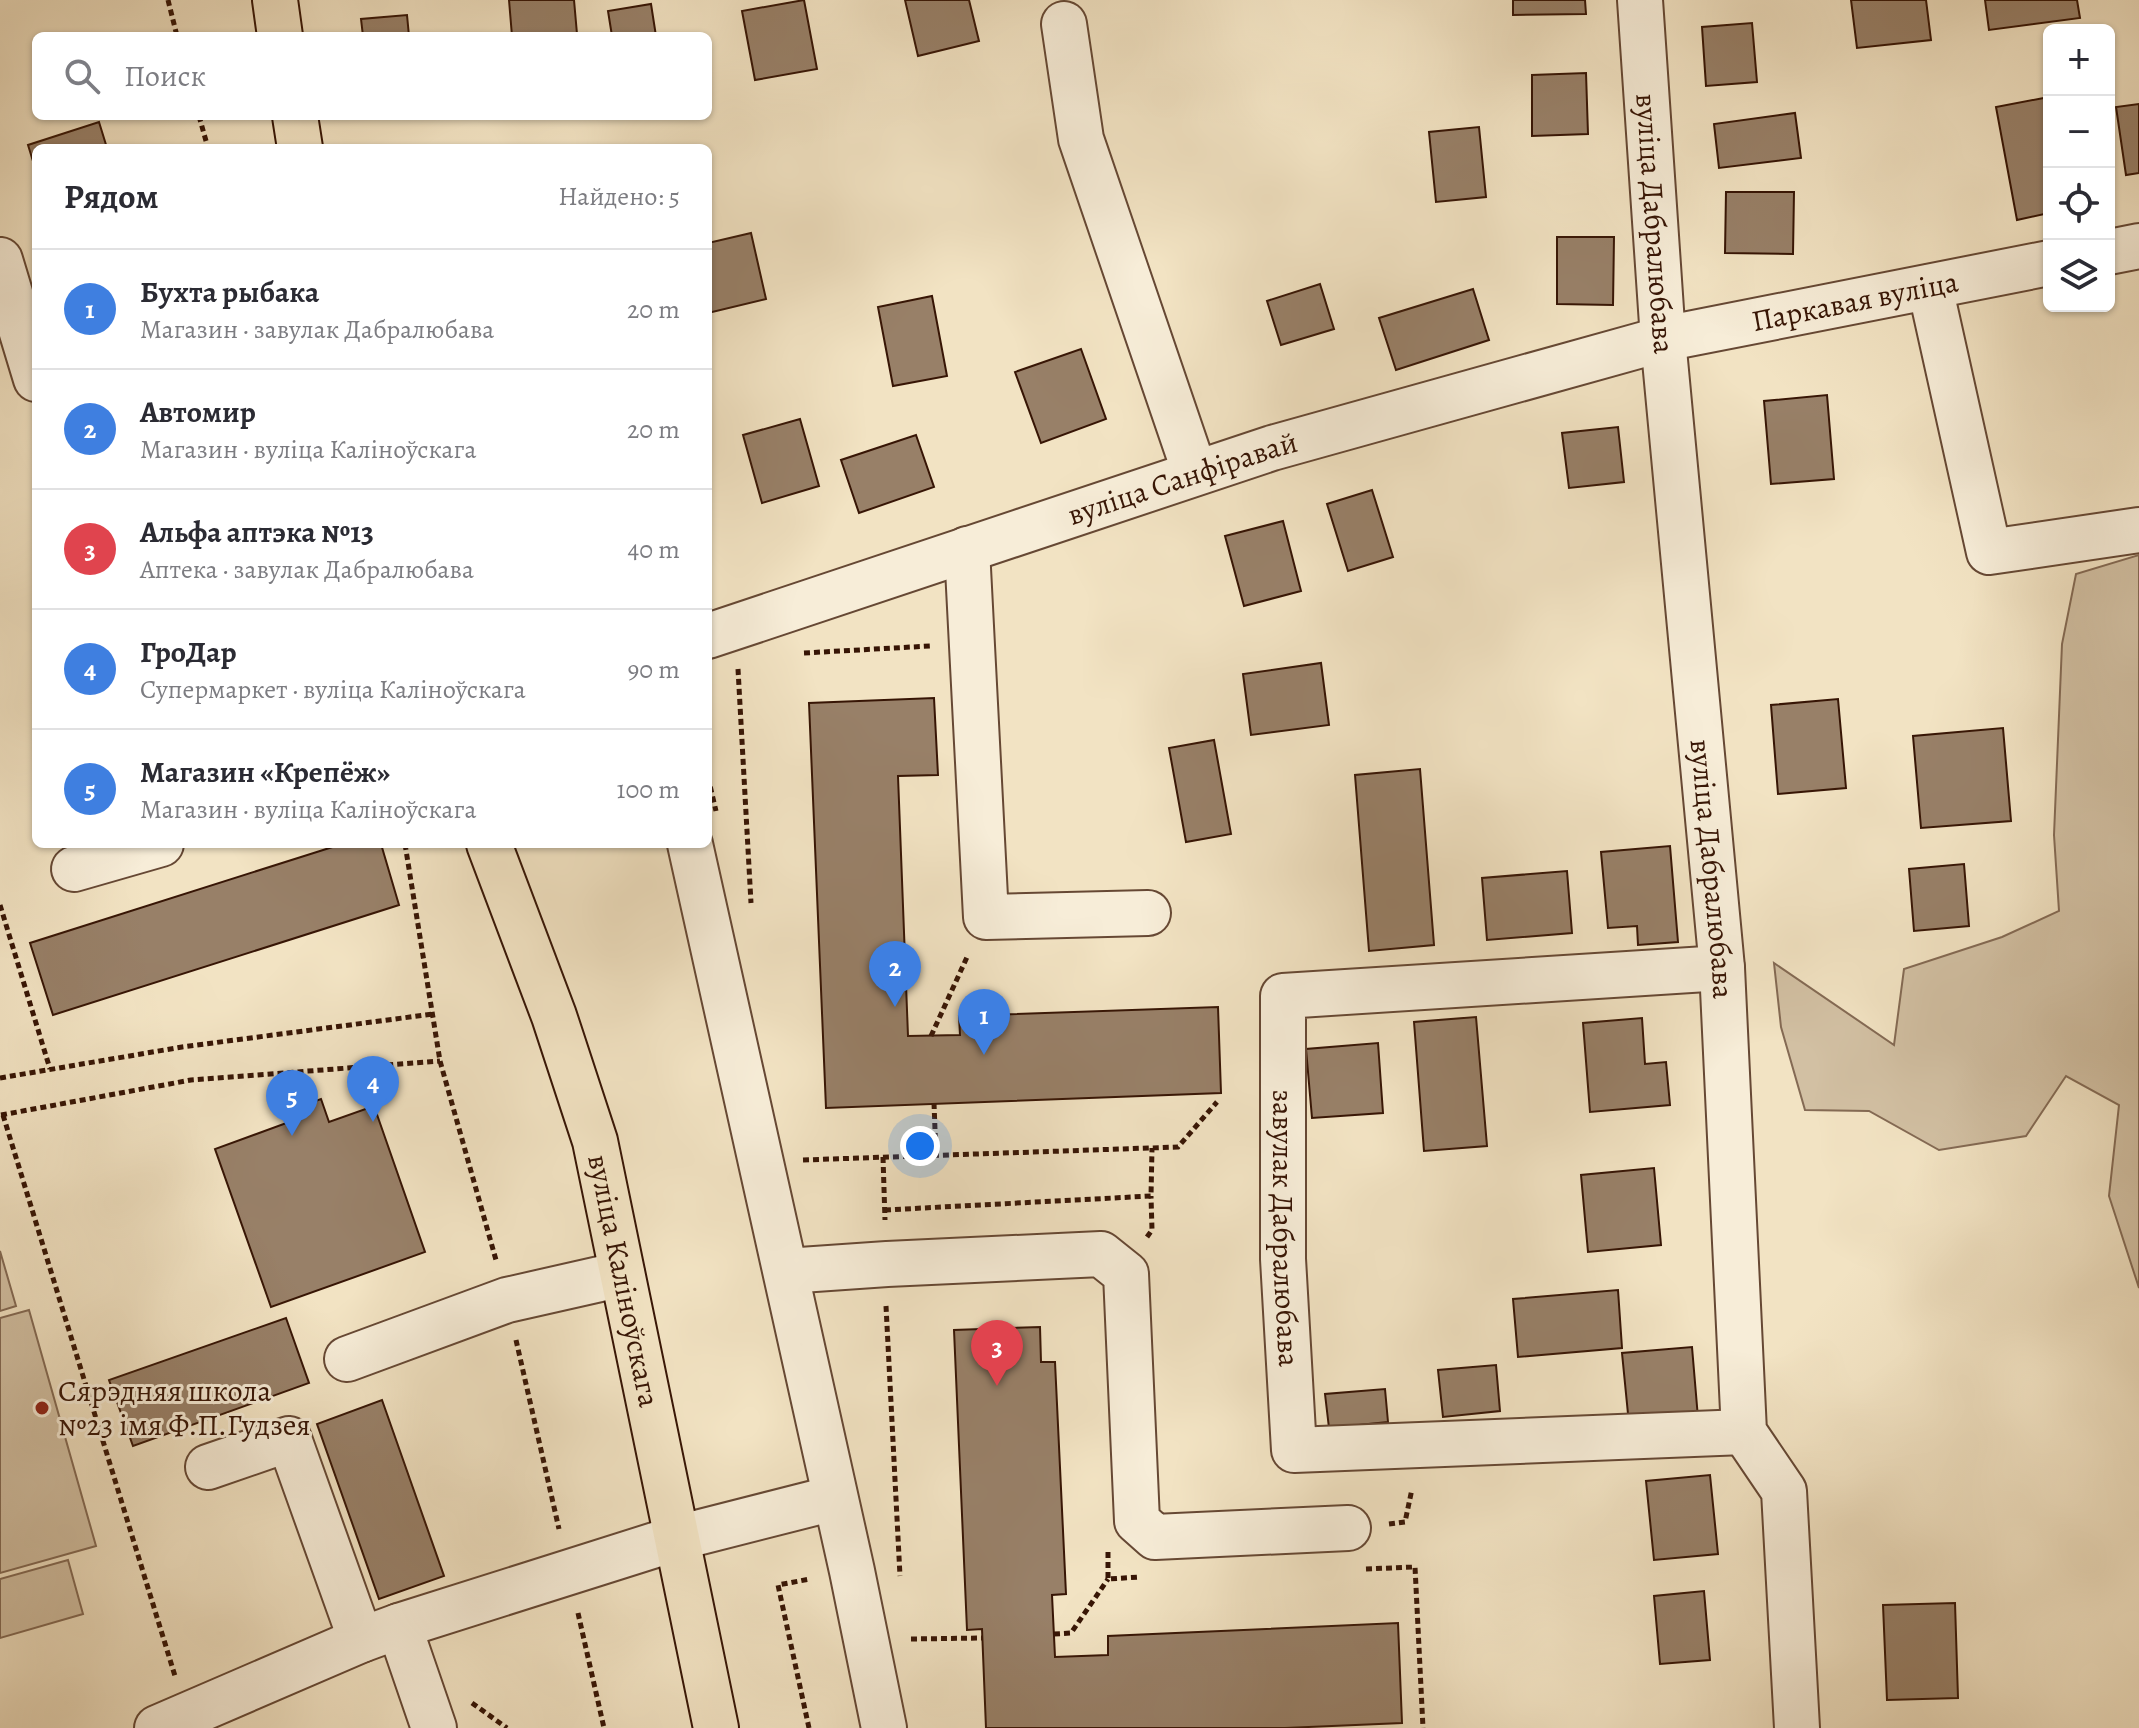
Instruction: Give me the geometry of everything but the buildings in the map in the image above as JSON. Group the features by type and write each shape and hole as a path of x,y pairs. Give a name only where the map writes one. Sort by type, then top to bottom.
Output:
{"main road":[{"path":"275,0 279,32"},
{"path":"296,120 299,144"},
{"name":"вуліца Каліноўскага","path":"491,848 554,1016 595,1141 716,1728"}],"street":[{"name":"вуліца Дабралюбава","path":"1640,0 1663,339 1722,968 1744,1432"},
{"path":"1064,24 1081,139 1195,473"},
{"path":"2115,251 2139,246"},
{"path":"0,260 32,366"},
{"name":"Паркавая вуліца","path":"1663,339 2043,264"},
{"path":"1930,287 1989,552 2139,530"},
{"name":"вуліца Санфіравай","path":"718,654 967,549 1195,473 1272,448 1663,339"},
{"path":"967,549 986,917 1148,913"},
{"path":"74,869 147,848"},
{"path":"691,848 884,1728"},
{"name":"завулак Дабралюбава","path":"1722,968 1283,996 1283,1259 1294,1450 1744,1432"},
{"path":"786,1271 1101,1254 1126,1274 1137,1521 1155,1537 1348,1528"},
{"path":"347,1359 507,1300 622,1274"},
{"path":"1744,1432 1784,1491 1797,1728"},
{"path":"208,1467 289,1439 380,1633 434,1728"},
{"path":"172,1722 380,1633 677,1538 834,1498"}],"path":[{"path":"168,0 176,32"},
{"path":"200,120 207,144"},
{"path":"803,653 938,645"},
{"path":"718,654 738,668"},
{"path":"738,668 750,663"},
{"path":"738,668 751,906"},
{"path":"406,848 440,1061 507,1300 604,1728"},
{"path":"0,905 50,1069"},
{"path":"931,1036 968,958 967,942"},
{"path":"0,1078 182,1047 433,1014"},
{"path":"172,1722 2,1115 191,1080 440,1061"},
{"path":"798,1160 1178,1147 1217,1102"},
{"path":"934,1103 936,1156"},
{"path":"885,1210 1151,1196 1152,1148"},
{"path":"883,1157 886,1292 900,1576"},
{"path":"1348,1528 1405,1522 1421,1445"},
{"path":"1054,1634 1071,1633 1108,1579"},
{"path":"904,1639 982,1638"}],"shaded area":[{"path":"2139,555 2139,1288 2109,1196 2119,1105 2066,1076 2026,1136 1939,1150 1869,1111 1805,1110 1781,1027 1774,963 1894,1045 1904,969 2002,937 2059,911 2054,835 2062,644 2076,574"},
{"path":"0,1251 16,1306 0,1311"},
{"path":"29,1310 96,1546 0,1573 0,1318"},
{"path":"68,1560 83,1614 0,1638 0,1579"}],"place":[{"name":"Автомир","path":"895,1007"},
{"name":"Бухта рыбака","path":"984,1055"},
{"name":"ГроДар","path":"373,1122"},
{"name":"Магазин «Крепёж»","path":"292,1136"},
{"name":"Альфа аптэка №13","path":"997,1386"},
{"name":"Сярэдняя школа №23 імя Ф.П.Гудзея","path":"42,1408"}]}
